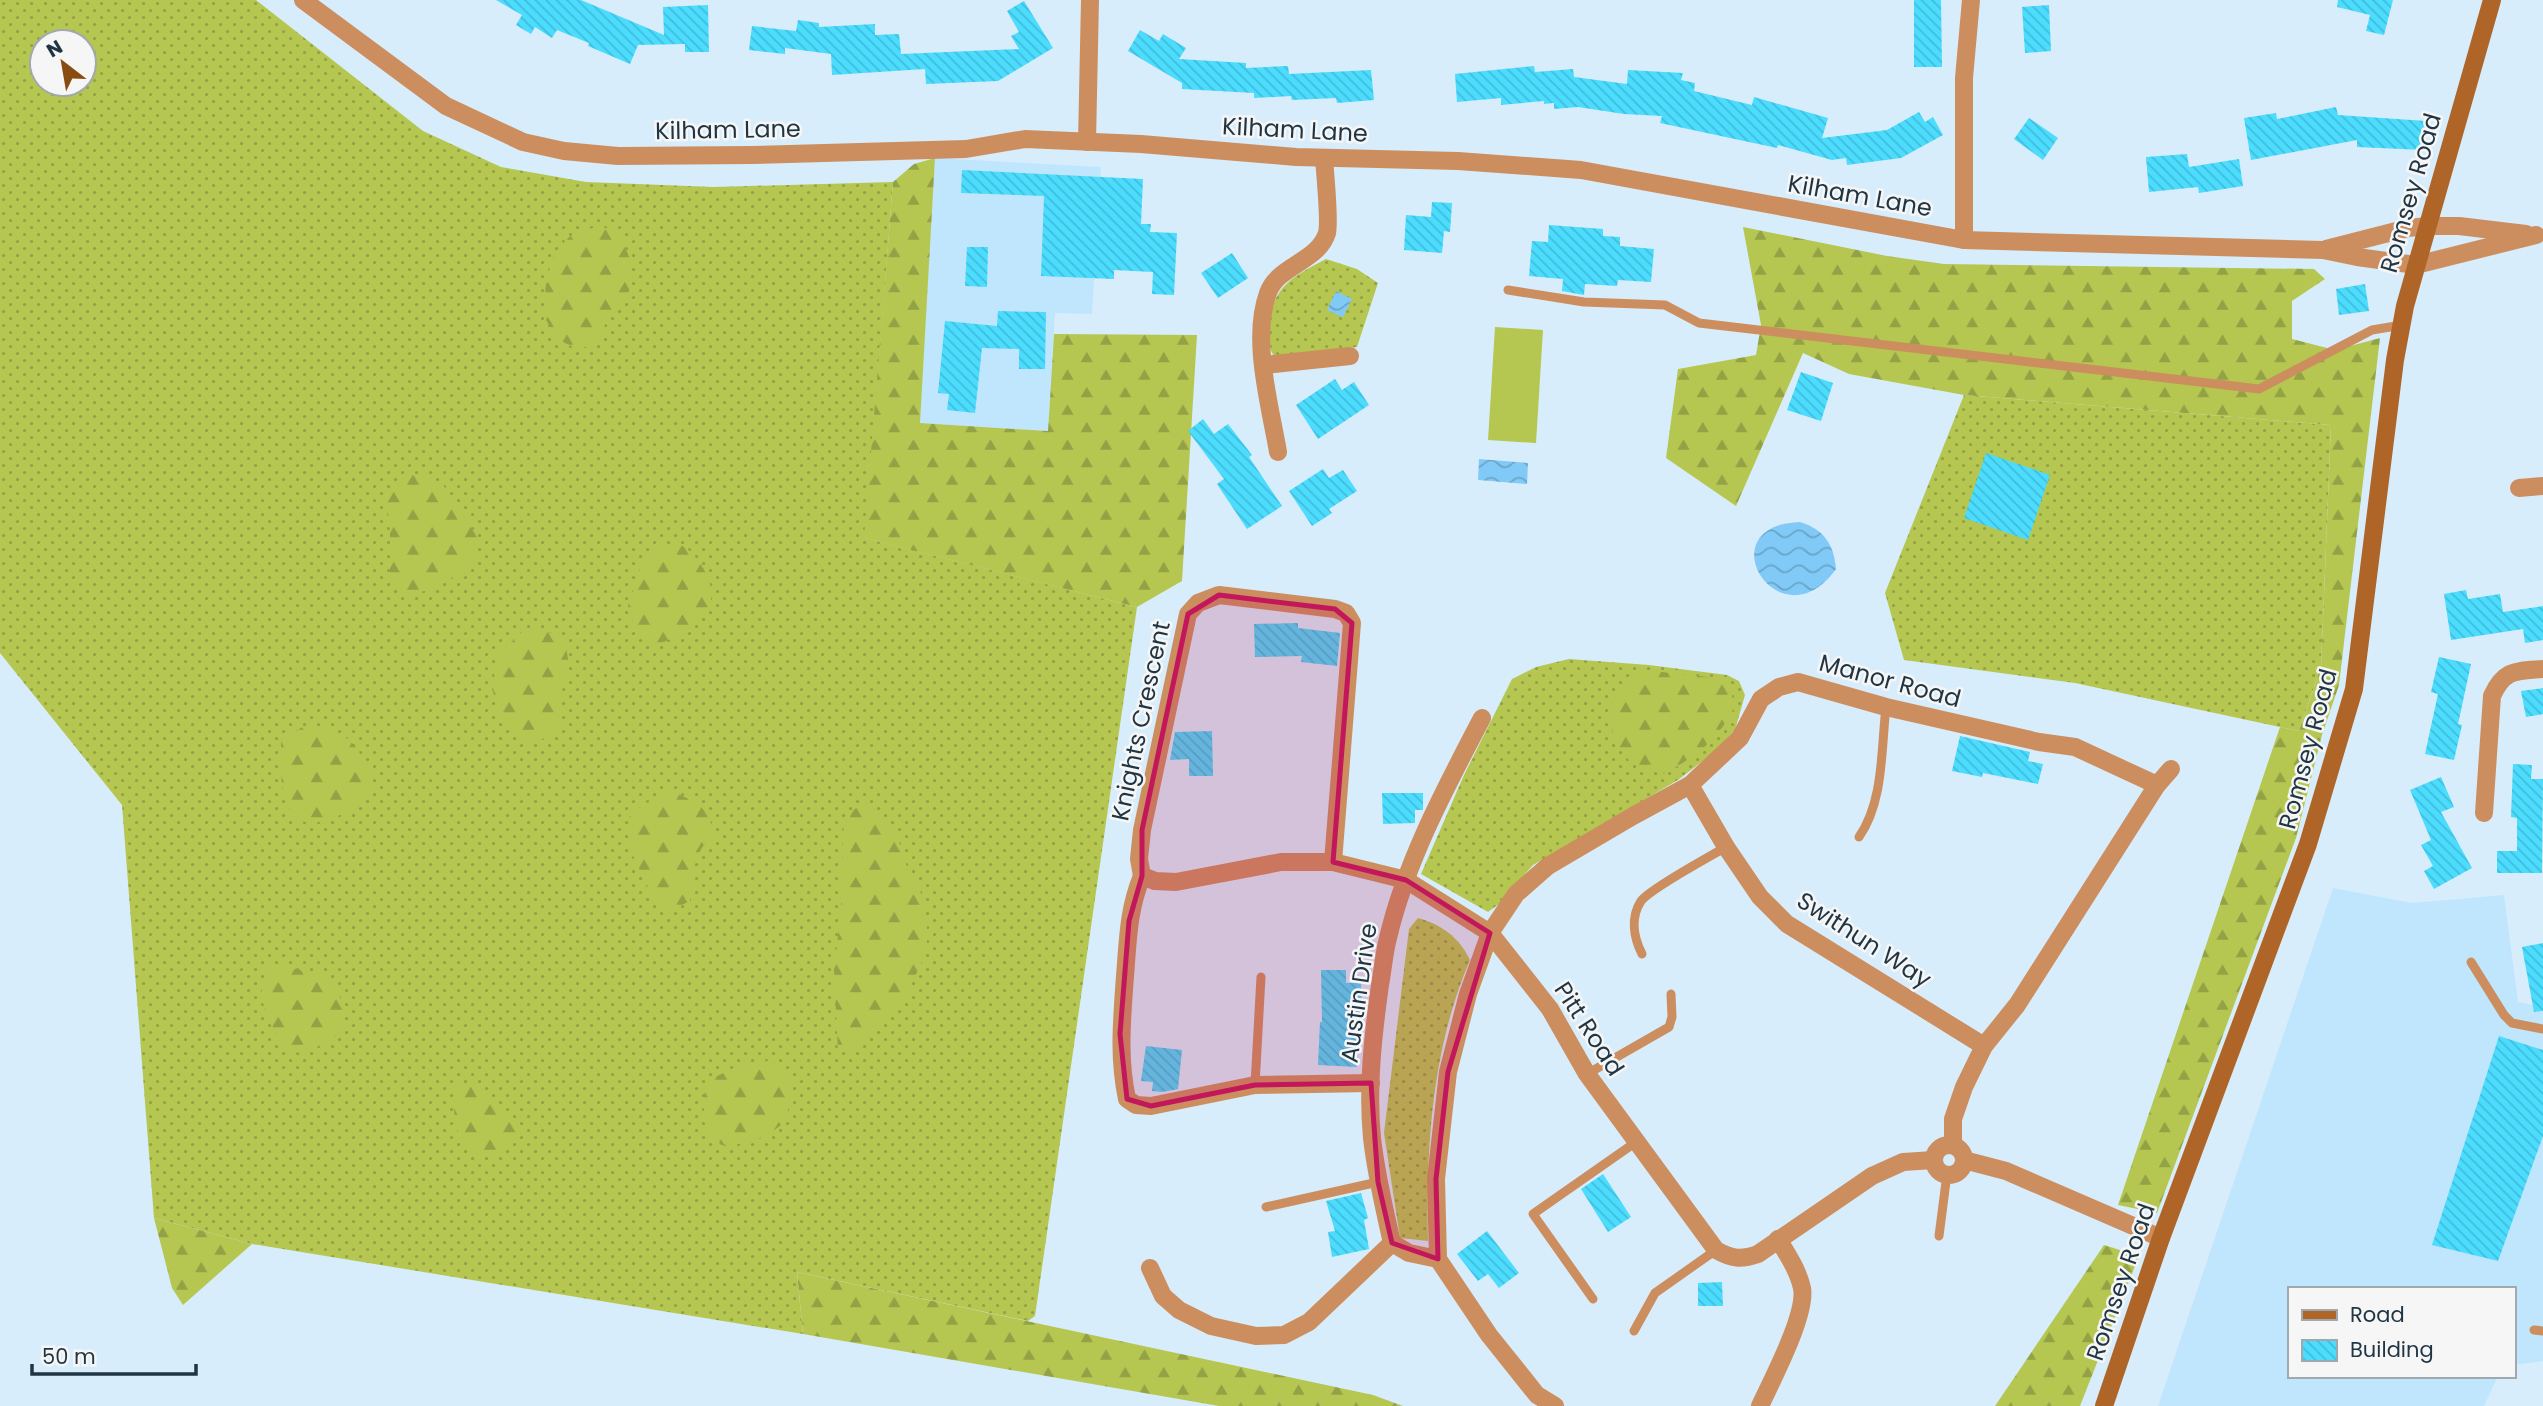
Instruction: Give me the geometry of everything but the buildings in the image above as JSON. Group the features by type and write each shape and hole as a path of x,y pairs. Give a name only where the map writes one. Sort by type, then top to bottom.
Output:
{"main road":[{"name":"Romsey Road","path":"2104,1406 2161,1238 2308,844 2354,689 2395,360 2402,325 2416,265 2492,0"}],"street":[{"name":"Kilham Lane","path":"303,0 446,106 523,142 564,151 618,156 752,155 966,149 1026,139 1324,158 1458,161 1581,170 1964,240 2323,250 2416,265"},
{"path":"1087,142 1090,0"},
{"path":"1964,240 1965,78 1971,0"},
{"path":"1278,452 1261,342 1268,290 1276,278 1320,245 1327,232 1324,158"},
{"name":"Kilham Lane","path":"2323,250 2407,228 2428,226 2459,226 2539,235"},
{"path":"2416,265 2539,235"},
{"path":"1264,365 1350,356"},
{"path":"2519,488 2543,486"},
{"name":"Knights Crescent","path":"1142,876 1139,859 1142,830 1188,614 1198,603 1219,594 1335,609 1346,613 1352,623 1333,862"},
{"path":"2484,813 2491,696 2498,681 2510,672 2543,668"},
{"name":"Manor Road","path":"1438,1259 1436,1179 1448,1072 1468,994 1490,933 1516,894 1548,866 1690,785 1740,738 1761,699 1779,688 1798,682 1886,707 2039,742 2075,747 2157,785"},
{"name":"Austin Drive","path":"1392,1243 1378,1182 1372,1136 1371,1083 1376,1015 1388,938 1406,880 1447,784 1482,718"},
{"path":"2161,1238 1958,1153 1940,1148 1934,1160 1938,1170 1947,1174 1960,1169 1958,1153 1954,1119 1964,1087 1984,1046 2017,1006 2157,785 2171,769"},
{"name":"Swithun Way","path":"1690,785 1726,847 1760,897 1787,924 1984,1046"},
{"name":"Pitt Road","path":"1142,876 1155,881 1177,882 1281,862 1333,862 1406,880 1490,933 1550,1009 1587,1074 1717,1250"},
{"path":"1142,876 1132,899 1120,1034 1127,1100 1136,1105 1151,1106 1255,1085 1371,1083"},
{"path":"1717,1250 1728,1257 1745,1259 1758,1254 1872,1176 1903,1162 1934,1160"},
{"path":"1760,1406 1797,1322 1802,1290 1795,1268 1778,1239"},
{"path":"1150,1268 1163,1296 1179,1310 1211,1326 1256,1336 1283,1335 1310,1322 1392,1243 1409,1253 1438,1259 1497,1345 1537,1395 1555,1406"}],"lane":[{"path":"1508,290 1584,302 1665,305 1699,323 2259,389 2372,330 2402,325"},
{"path":"1859,837 1868,823 1878,785 1886,707"},
{"path":"1642,954 1634,932 1641,902 1657,889 1726,847"},
{"path":"2471,962 2504,1015 2512,1023 2543,1029"},
{"path":"1255,1085 1261,977"},
{"path":"1587,1074 1669,1027 1672,1017 1671,994"},
{"path":"1593,1299 1533,1214 1636,1142"},
{"path":"1939,1236 1947,1174"},
{"path":"1266,1207 1378,1182"},
{"path":"1633,1331 1655,1293 1717,1250"}],"highlighted area":[{"path":"1219,595 1335,609 1352,623 1333,862 1406,880 1490,933 1448,1072 1436,1179 1438,1259 1392,1243 1378,1182 1371,1083 1255,1085 1151,1106 1127,1099 1124,1083 1120,1034 1129,921 1142,876 1142,830 1188,614"}],"shaded area":[{"path":"935,158 1101,167 1092,314 1055,313 1048,431 919,423"},
{"path":"2333,888 2412,903 2504,895 2518,1002 2543,1007 2543,1361 2515,1365 2515,1287 2288,1287 2288,1378 2497,1378 2484,1406 2158,1406"}],"green space":[{"path":"0,0 256,0 423,131 501,167 586,182 714,187 893,182 865,538 1137,607 1035,1316 1028,1321 797,1272 803,1334 252,1244 154,1218 122,805 0,653"},
{"path":"935,158 920,423 1048,431 1054,334 1197,335 1182,581 1137,607 864,538 893,182 914,164"},
{"path":"598,227 616,229 624,243 632,268 631,285 600,336 579,350 559,340 544,317 546,281 554,254 565,241 575,232"},
{"path":"1743,227 1887,256 1944,264 2314,269 2325,279 2292,301 2292,339 2335,350 2380,338 2339,685 2322,735 2296,838 2157,1213 2118,1205 2280,727 2299,731 2321,667 2331,425 1964,395 1849,374 1803,353 1736,506 1666,458 1678,369 1756,355 1761,325"},
{"path":"1326,259 1357,269 1378,283 1357,347 1274,356 1270,344 1271,315 1279,293 1293,278"},
{"path":"1495,327 1543,330 1536,443 1488,440"},
{"path":"1964,395 2331,425 2321,667 2299,731 2075,683 1904,660 1885,593"},
{"path":"412,475 442,483 477,536 478,554 462,570 436,587 415,593 403,593 390,580 390,532 386,493 394,483"},
{"path":"663,545 682,546 690,551 709,580 712,596 705,612 694,625 680,635 655,645 637,635 628,606 641,566"},
{"path":"530,629 547,631 565,641 569,665 560,698 559,730 539,741 523,740 502,722 493,692 496,657 522,632"},
{"path":"1569,659 1727,675 1739,681 1745,695 1735,730 1713,753 1678,780 1533,865 1499,904 1488,912 1421,874 1464,775 1512,679 1536,667"},
{"path":"1643,670 1727,679 1735,706 1721,729 1705,746 1663,774 1631,763 1615,742 1608,712 1619,689"},
{"path":"304,726 331,730 349,740 362,756 373,781 368,794 361,802 343,814 321,822 301,821 289,808 283,790 281,741"},
{"path":"671,791 688,798 705,811 714,836 698,856 690,901 671,910 654,900 629,847 629,817 643,805"},
{"path":"866,804 883,818 899,841 908,870 921,893 927,928 927,951 899,1010 872,1027 856,1050 838,1052 834,970 841,908 843,831 850,811"},
{"path":"1418,918 1449,933 1461,945 1470,960 1457,993 1439,1063 1430,1134 1428,1241 1400,1238 1384,1133 1409,929"},
{"path":"269,967 288,967 328,977 343,1006 342,1028 335,1036 312,1049 295,1053 280,1043 264,1008 261,983"},
{"path":"767,1061 778,1063 790,1075 790,1103 785,1122 755,1140 721,1145 705,1126 703,1096 713,1078 740,1065"},
{"path":"473,1083 511,1118 519,1135 503,1150 482,1158 470,1151 462,1141 455,1118 456,1085"},
{"path":"154,1218 252,1244 183,1305 172,1288"},
{"path":"2104,1245 2139,1256 2080,1406 1995,1406"},
{"path":"797,1272 1373,1395 1403,1406 1219,1406 803,1334"}],"water":[{"path":"1336,291 1352,299 1343,317 1327,310"},
{"path":"1479,459 1528,463 1527,484 1478,480"},
{"path":"1800,522 1815,529 1826,539 1833,553 1836,569 1814,590 1793,595 1775,589 1761,576 1754,559 1757,542 1772,528"}]}
